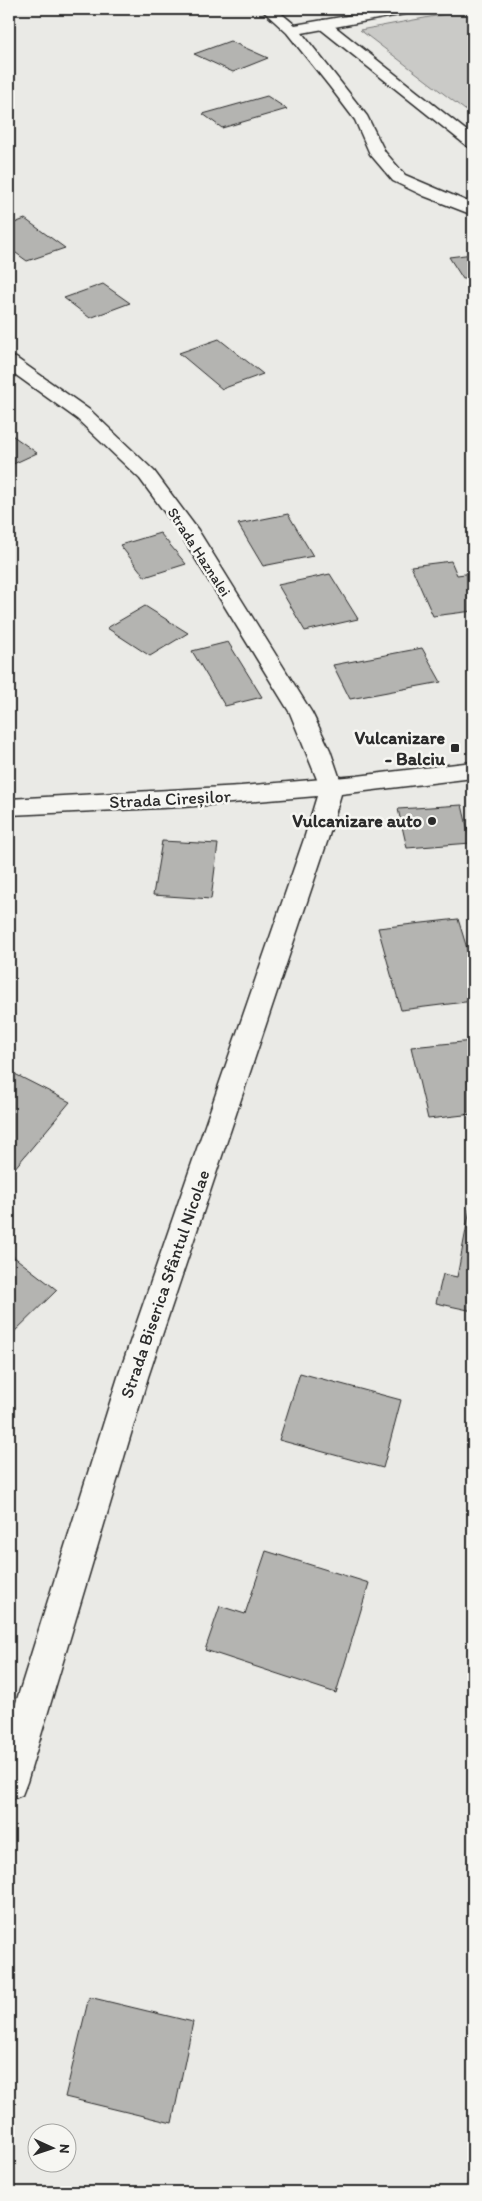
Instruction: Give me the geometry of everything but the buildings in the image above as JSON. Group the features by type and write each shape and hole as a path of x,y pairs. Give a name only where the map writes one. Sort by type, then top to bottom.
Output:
{"street":[{"path":"268,9 292,30 362,118 378,154 399,178 473,210"},
{"path":"292,30 410,9"},
{"path":"323,24 473,143"},
{"name":"Strada Haznalei","path":"9,362 84,415 147,475 188,530 301,713 318,750 331,788"},
{"name":"Strada Cireșilor","path":"9,807 206,797 331,788 473,770"},
{"name":"Strada Biserica Sfântul Nicolae","path":"9,1782 133,1378 331,788"}],"shaded area":[{"path":"473,9 473,116 360,30"}],"place":[{"name":"Vulcanizare - Balciu","path":"455,748"},
{"name":"Vulcanizare auto","path":"432,821"}]}
